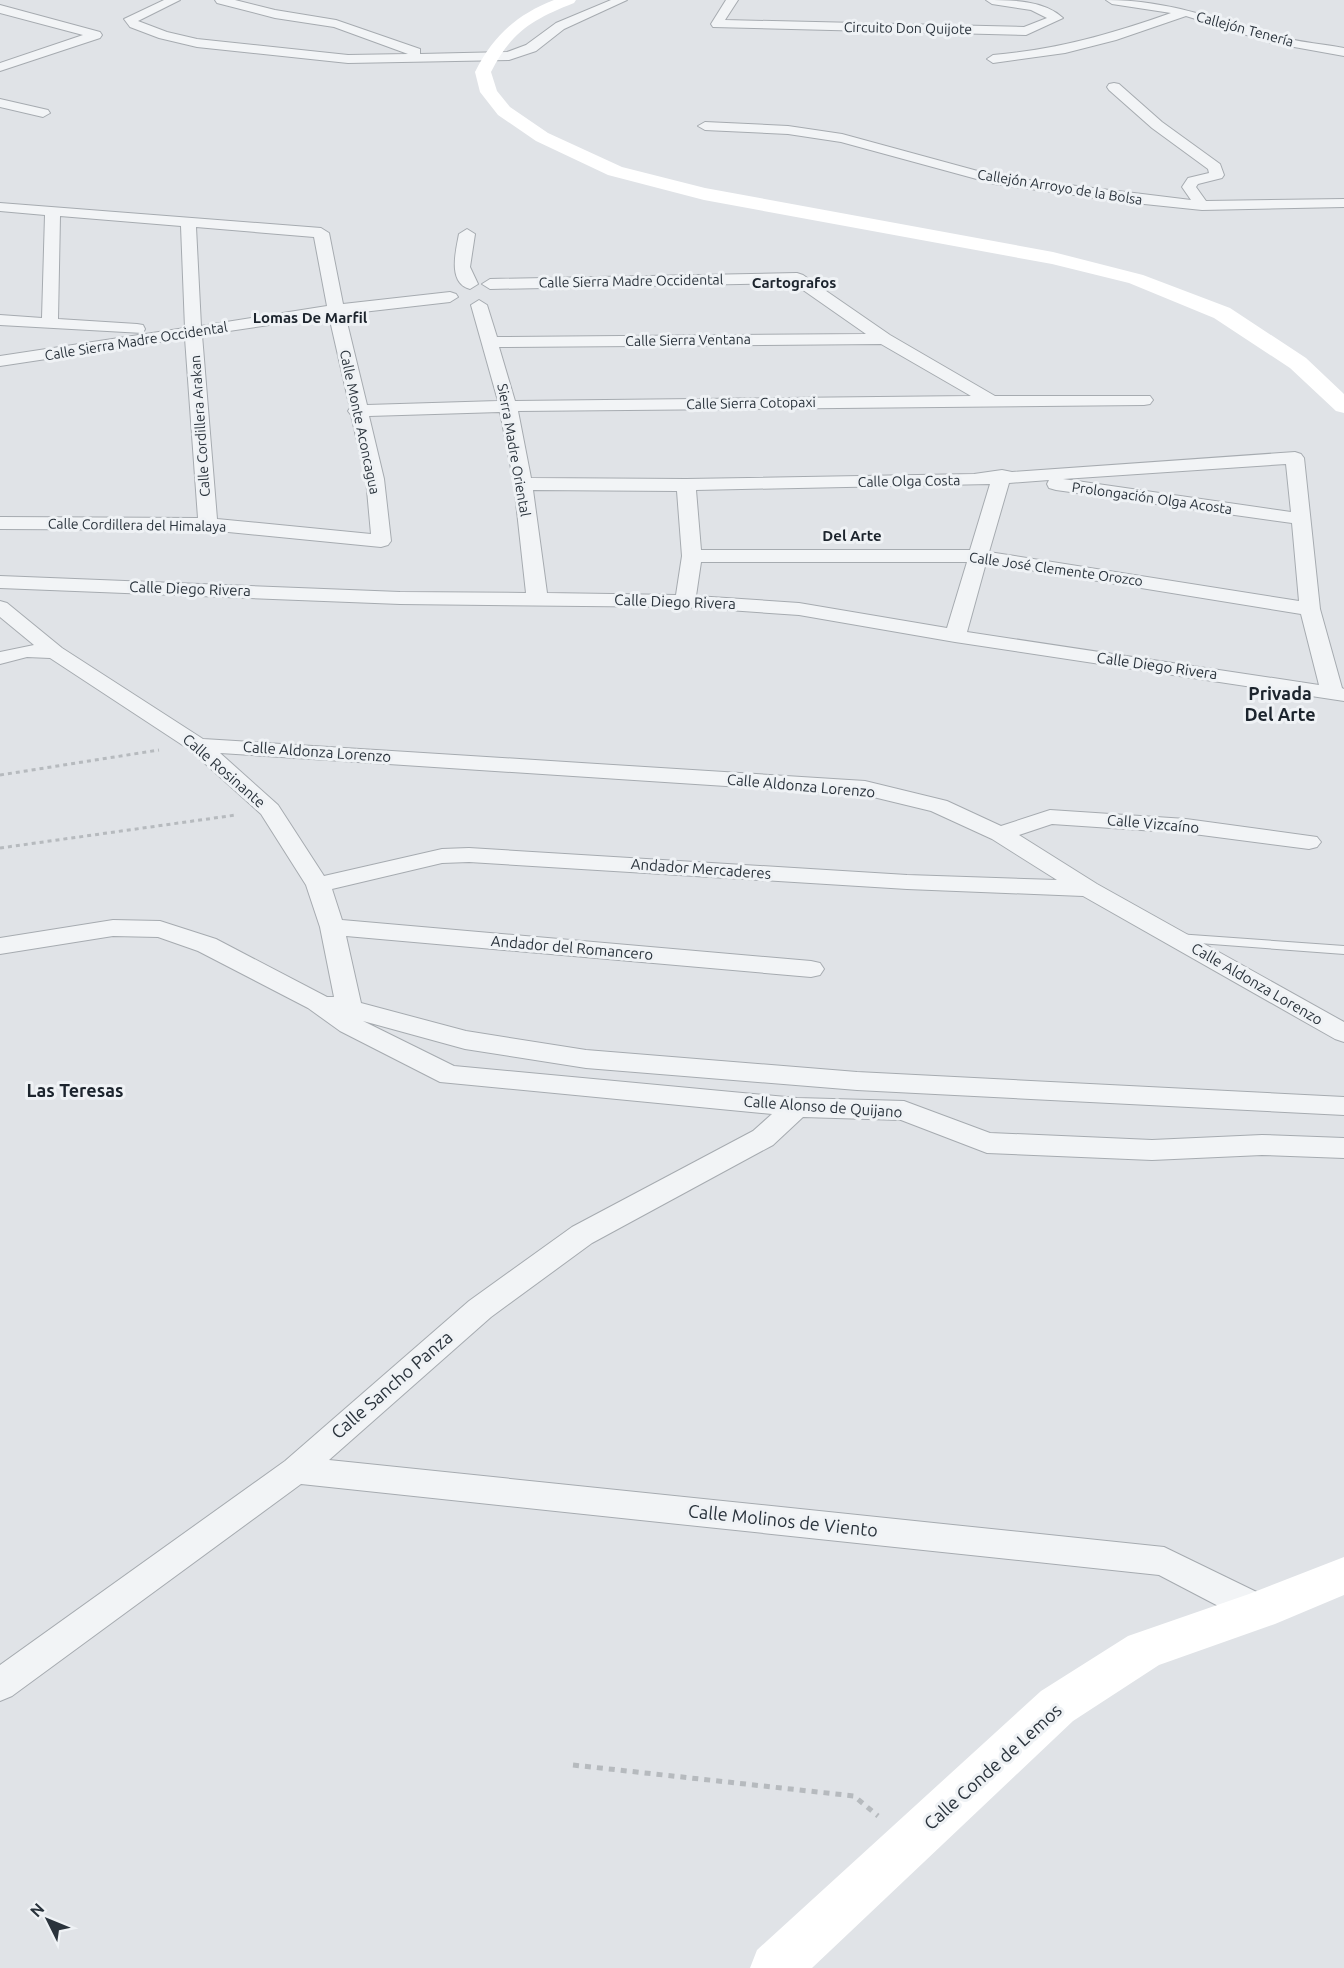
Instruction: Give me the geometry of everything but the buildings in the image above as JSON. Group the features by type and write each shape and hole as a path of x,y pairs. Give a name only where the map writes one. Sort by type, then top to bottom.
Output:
{"street":[{"path":"174,0 130,19 134,24 163,35 197,43 348,59 509,56 531,48 560,26 621,0"},
{"path":"221,0 275,14 336,24 429,57"},
{"path":"568,0 547,8 510,28 489,58 483,72 489,92 504,111 542,137 615,171 704,194 1053,258 1136,279 1222,313 1298,363 1344,406"},
{"name":"Circuito Don Quijote","path":"732,0 717,24 1026,31 1057,18 1034,7 992,0"},
{"name":"Callejón Tenería","path":"1112,0 1186,6 1276,40 1344,52"},
{"path":"993,59 1051,54 1109,39 1186,6"},
{"path":"0,9 96,35 0,67"},
{"path":"0,21 20,15"},
{"path":"1114,87 1157,125 1215,167 1217,175 1193,181 1189,187 1202,206"},
{"path":"0,103 43,113"},
{"name":"Callejón Arroyo de la Bolsa","path":"705,126 788,130 842,138 994,180 1125,198 1202,206 1344,203"},
{"path":"0,207 188,221"},
{"path":"50,324 53,212"},
{"name":"Calle Monte Aconcagua","path":"188,221 321,233 357,411 375,479 381,541"},
{"name":"Calle Cordillera Arakan","path":"188,221 193,332 208,524"},
{"path":"467,234 462,258 463,277 470,284 453,289 450,297 460,304 479,305 495,300 500,292 490,284"},
{"name":"Calle Sierra Madre Occidental","path":"470,284 797,278 885,339 989,400"},
{"name":"Calle Sierra Madre Occidental","path":"0,361 336,310 450,297"},
{"name":"Sierra Madre Oriental","path":"479,305 508,406 523,484 537,598"},
{"path":"0,320 193,332"},
{"name":"Calle Sierra Ventana","path":"491,342 885,339"},
{"name":"Calle Sierra Cotopaxi","path":"357,411 508,406 1144,400"},
{"name":"Calle Olga Costa","path":"523,484 974,480 1002,476 1294,458 1302,519"},
{"path":"955,636 1002,476"},
{"name":"Prolongación Olga Acosta","path":"1002,476 1302,519"},
{"path":"685,601 692,556 686,484"},
{"path":"1302,519 1310,609 1338,693"},
{"name":"Calle Cordillera del Himalaya","path":"0,523 208,524 381,541"},
{"name":"Calle José Clemente Orozco","path":"692,556 977,555 1310,609"},
{"name":"Calle Diego Rivera","path":"0,582 400,598 685,601 799,609 955,636 1338,693"},
{"name":"Calle Rosinante","path":"0,607 55,652 198,745 270,810 318,885 332,927 349,1017"},
{"path":"1,657 27,651 55,652"},
{"name":"Calle Aldonza Lorenzo","path":"198,745 865,788 939,806 1000,834 1088,889 1344,1033"},
{"name":"Calle Vizcaíno","path":"1000,834 1050,817 1186,826 1309,842"},
{"name":"Andador Mercaderes","path":"318,885 442,856 470,855 895,881 1088,889"},
{"name":"Andador del Romancero","path":"332,927 811,969"},
{"name":"Calle Alonso de Quijano","path":"0,946 113,928 160,929 207,945 349,1017 449,1075 797,1107 904,1111 987,1143 1152,1149 1262,1145 1344,1148"},
{"name":"Calle Alonso de Quijano","path":"349,1017 397,1020 465,1040 586,1059 857,1081 1344,1106"},
{"path":"857,1081 859,1109"},
{"name":"Calle Sancho Panza","path":"0,1685 296,1470 480,1309 535,1268 582,1235 763,1138 797,1107"},
{"name":"Calle Molinos de Viento","path":"296,1470 1164,1561 1259,1610"},
{"name":"Calle Conde de Lemos","path":"775,1968 1057,1706 1144,1650 1259,1610 1344,1576"}],"lane":[{"path":"1175,938 1344,950"}],"path":[{"path":"0,775 198,745"},
{"path":"0,848 270,810"},
{"path":"573,1765 854,1796 910,1843"}],"district":[{"name":"Cartografos","path":"794,283"},
{"name":"Lomas De Marfil","path":"310,318"},
{"name":"Del Arte","path":"852,536"},
{"name":"Privada Del Arte","path":"1280,704"},
{"name":"Las Teresas","path":"75,1091"}]}
